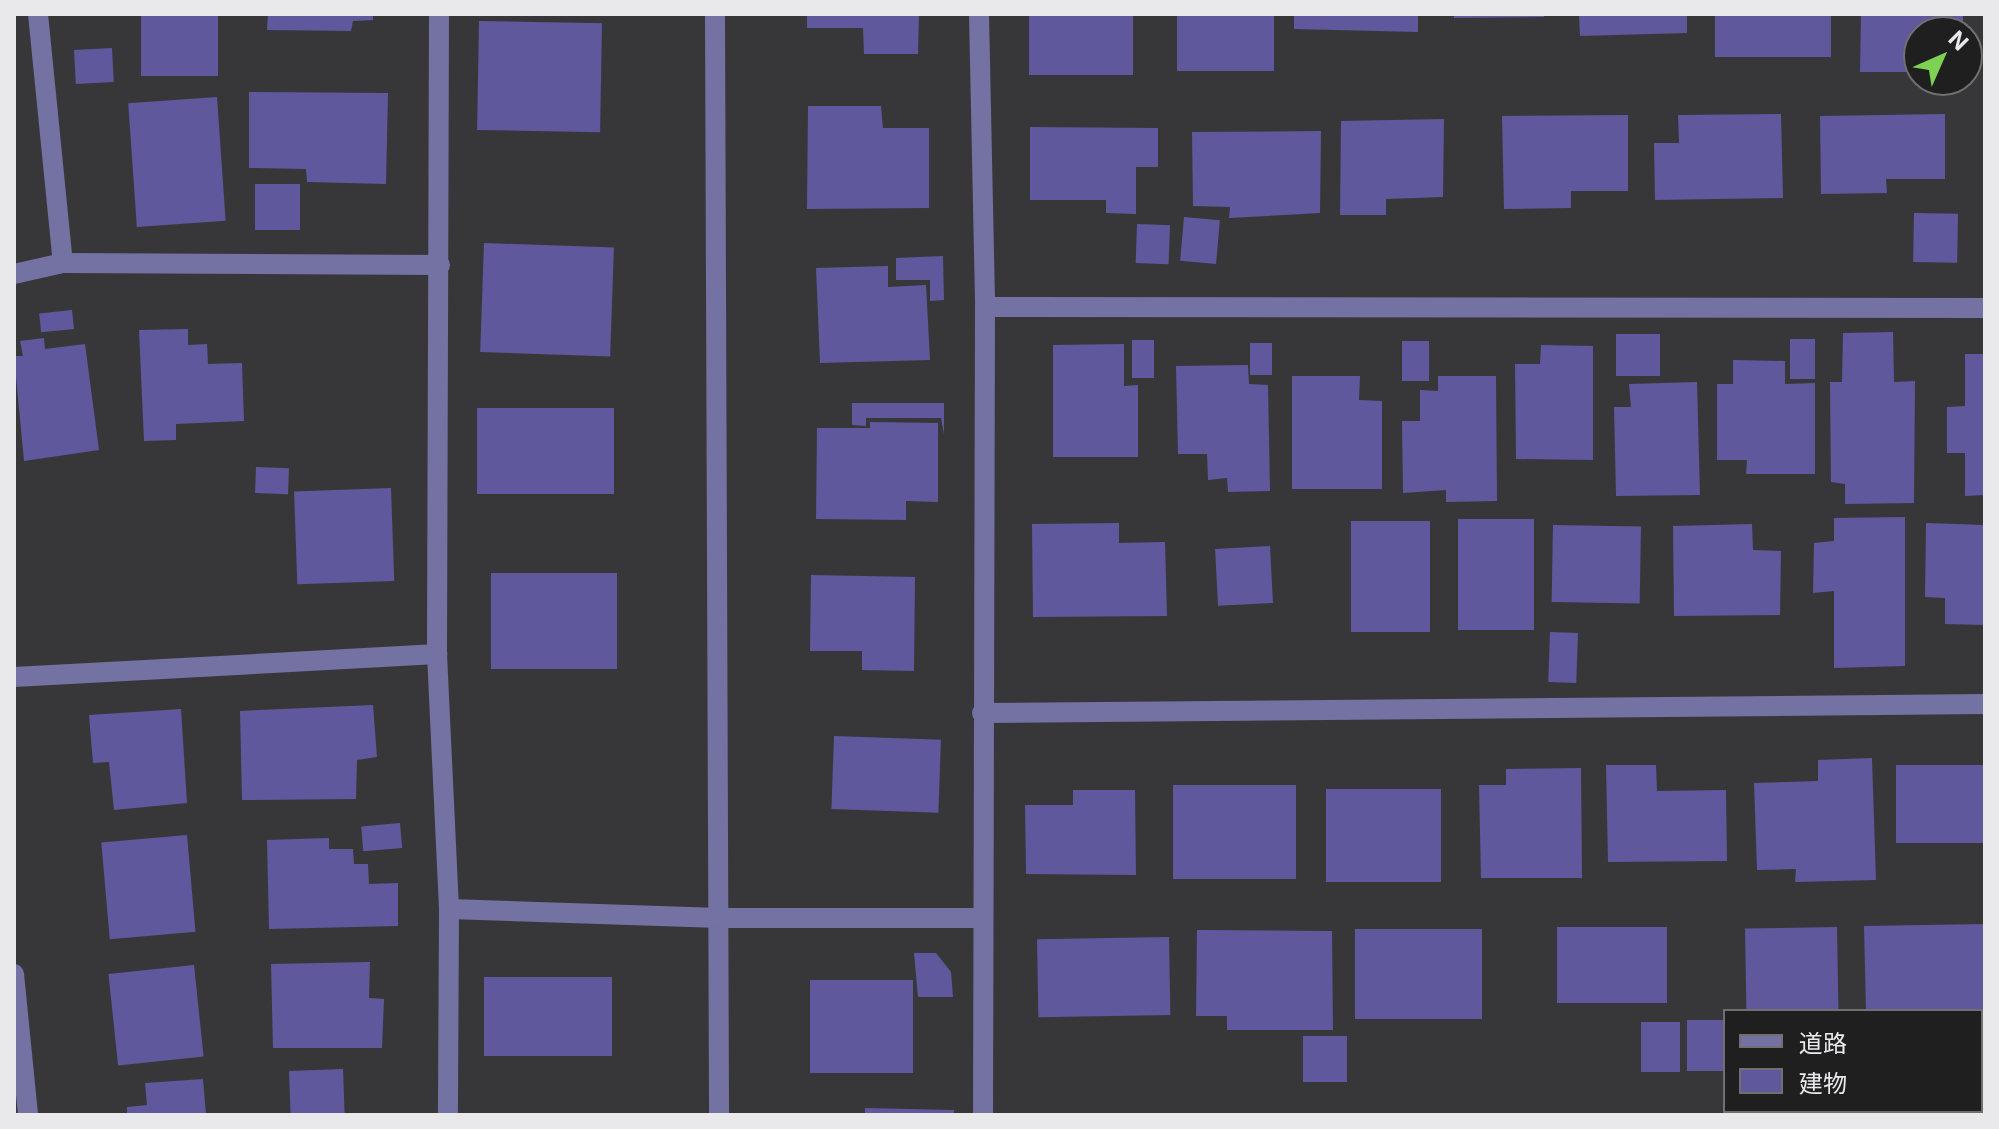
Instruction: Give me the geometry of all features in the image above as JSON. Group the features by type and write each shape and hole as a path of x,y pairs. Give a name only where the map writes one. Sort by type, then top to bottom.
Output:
{"street":[{"path":"38,14 63,263"},
{"path":"439,14 437,654 449,909 448,1115"},
{"path":"715,14 719,1115"},
{"path":"979,14 985,307 980,918 983,1115"},
{"path":"14,274 63,263 440,265"},
{"path":"985,307 1985,308"},
{"path":"14,677 437,654"},
{"path":"982,713 1985,704"},
{"path":"449,909 720,918 980,918"},
{"path":"14,974 28,1115"}],"building":[{"path":"141,14 218,14 218,76 141,76"},
{"path":"268,14 373,14 373,20 353,21 351,31 267,30"},
{"path":"807,14 919,14 918,54 864,54 863,28 807,28"},
{"path":"1029,14 1133,14 1133,75 1029,75"},
{"path":"1177,14 1274,14 1274,71 1177,71"},
{"path":"1294,14 1418,14 1418,32 1294,29"},
{"path":"1454,14 1544,14 1544,17 1454,18"},
{"path":"1579,14 1687,14 1687,33 1580,36"},
{"path":"1715,14 1831,14 1831,57 1715,57"},
{"path":"1861,14 1963,14 1903,16 1903,72 1860,72"},
{"path":"479,21 602,23 600,132 477,130"},
{"path":"112,48 114,82 76,84 74,50"},
{"path":"249,92 388,93 386,184 307,182 306,169 249,168"},
{"path":"217,97 226,221 137,227 128,103"},
{"path":"808,106 881,106 883,128 929,128 929,208 807,209"},
{"path":"1781,114 1783,198 1655,200 1654,143 1679,143 1678,115"},
{"path":"1945,114 1945,179 1886,179 1887,193 1821,194 1820,116"},
{"path":"1628,115 1628,191 1571,191 1571,208 1504,209 1502,116"},
{"path":"1444,119 1443,197 1386,199 1386,215 1340,215 1341,121"},
{"path":"1030,127 1158,128 1158,167 1136,167 1136,214 1106,213 1106,200 1030,200"},
{"path":"1321,131 1320,213 1229,218 1230,207 1193,206 1192,132"},
{"path":"255,184 300,184 300,230 255,230"},
{"path":"1914,213 1958,214 1957,263 1913,262"},
{"path":"1184,217 1220,220 1216,264 1180,261"},
{"path":"1137,224 1170,225 1169,264 1136,263"},
{"path":"484,243 614,248 610,356 480,352"},
{"path":"943,256 944,300 930,301 930,280 896,280 896,258"},
{"path":"888,266 888,287 926,285 930,360 820,363 816,268"},
{"path":"72,310 74,329 41,332 39,313"},
{"path":"188,329 188,345 207,344 208,364 242,363 244,421 176,424 176,440 144,441 139,330"},
{"path":"1893,332 1894,382 1915,381 1914,503 1845,504 1845,484 1831,482 1830,382 1842,382 1843,333"},
{"path":"1616,334 1660,334 1660,376 1616,376"},
{"path":"44,338 45,349 85,344 99,450 24,461 14,356 23,356 20,341"},
{"path":"1790,339 1815,339 1815,379 1790,379"},
{"path":"1132,340 1154,340 1154,378 1132,378"},
{"path":"1402,341 1429,341 1429,381 1402,381"},
{"path":"1250,343 1272,343 1272,375 1250,375"},
{"path":"1124,344 1124,386 1138,385 1138,457 1053,457 1053,345"},
{"path":"1541,345 1593,346 1593,460 1516,459 1515,364 1540,364"},
{"path":"1965,354 1985,354 1985,495 1965,496 1965,453 1947,453 1947,407 1965,406"},
{"path":"1733,360 1785,361 1785,384 1815,383 1815,474 1746,474 1747,460 1717,460 1717,384 1733,384"},
{"path":"1248,365 1249,384 1268,385 1270,491 1228,492 1227,478 1208,480 1207,454 1178,454 1176,366"},
{"path":"1292,376 1360,376 1359,400 1382,401 1382,489 1292,489"},
{"path":"1438,376 1496,376 1497,501 1446,502 1446,490 1403,493 1402,421 1420,421 1420,390 1438,391"},
{"path":"1697,382 1700,495 1616,496 1614,407 1631,407 1629,384"},
{"path":"852,403 944,403 944,434 941,418 866,418 866,426 852,425"},
{"path":"477,408 614,408 614,494 477,494"},
{"path":"870,422 938,423 938,502 906,501 906,520 816,519 817,428 870,428"},
{"path":"256,467 289,468 288,494 255,493"},
{"path":"391,488 394,581 297,584 294,491"},
{"path":"1905,517 1905,666 1834,668 1834,591 1813,593 1814,543 1834,541 1834,518"},
{"path":"1458,519 1534,519 1534,630 1458,630"},
{"path":"1351,521 1430,521 1430,632 1351,632"},
{"path":"1119,523 1119,543 1165,542 1167,616 1033,617 1032,524"},
{"path":"1926,523 1985,525 1985,625 1945,624 1945,598 1925,597"},
{"path":"1752,524 1753,550 1781,551 1780,615 1674,616 1673,526"},
{"path":"1553,525 1641,527 1640,604 1552,602"},
{"path":"1270,546 1273,603 1218,606 1215,549"},
{"path":"491,573 617,573 617,669 491,669"},
{"path":"811,575 915,577 914,671 862,670 862,651 810,651"},
{"path":"1550,632 1578,633 1576,683 1548,682"},
{"path":"373,705 377,757 357,760 356,799 242,800 240,711"},
{"path":"181,709 187,803 114,810 109,762 93,763 89,715"},
{"path":"834,736 941,740 938,813 831,809"},
{"path":"1872,758 1876,880 1795,882 1796,869 1757,870 1754,783 1818,781 1818,760"},
{"path":"1606,765 1656,765 1657,791 1726,790 1727,861 1608,862"},
{"path":"1896,765 1985,765 1985,843 1896,843"},
{"path":"1581,768 1582,878 1481,878 1479,785 1506,785 1506,769"},
{"path":"1173,785 1296,785 1296,879 1173,879"},
{"path":"1326,789 1441,789 1441,882 1326,882"},
{"path":"1073,790 1135,790 1136,875 1026,874 1025,805 1073,805"},
{"path":"400,823 402,848 363,851 361,826"},
{"path":"187,835 195,932 110,939 101,842"},
{"path":"329,838 329,849 353,849 354,864 368,864 369,884 398,883 398,926 269,929 267,840"},
{"path":"1985,924 1985,1021 1983,1009 1866,1009 1864,926"},
{"path":"1557,927 1667,927 1667,1003 1557,1003"},
{"path":"1837,927 1838,1009 1746,1009 1745,929"},
{"path":"1355,929 1482,929 1482,1019 1355,1019"},
{"path":"1197,930 1332,931 1333,1030 1227,1030 1227,1016 1196,1016"},
{"path":"1169,937 1170,1015 1038,1017 1037,939"},
{"path":"914,953 936,953 951,972 953,997 918,997"},
{"path":"370,962 369,998 384,999 382,1048 273,1048 271,964"},
{"path":"194,965 204,1056 118,1065 108,974"},
{"path":"484,977 612,977 612,1056 484,1056"},
{"path":"810,980 913,980 913,1073 810,1073"},
{"path":"1687,1020 1723,1020 1723,1071 1687,1071"},
{"path":"1641,1022 1680,1022 1680,1072 1641,1072"},
{"path":"1983,1033 1985,1033 1983,1075"},
{"path":"1303,1036 1347,1036 1347,1082 1303,1082"},
{"path":"343,1069 345,1115 291,1115 289,1071"},
{"path":"203,1079 206,1115 127,1115 127,1107 147,1105 145,1083"},
{"path":"865,1108 954,1110 954,1115 865,1115"}]}
